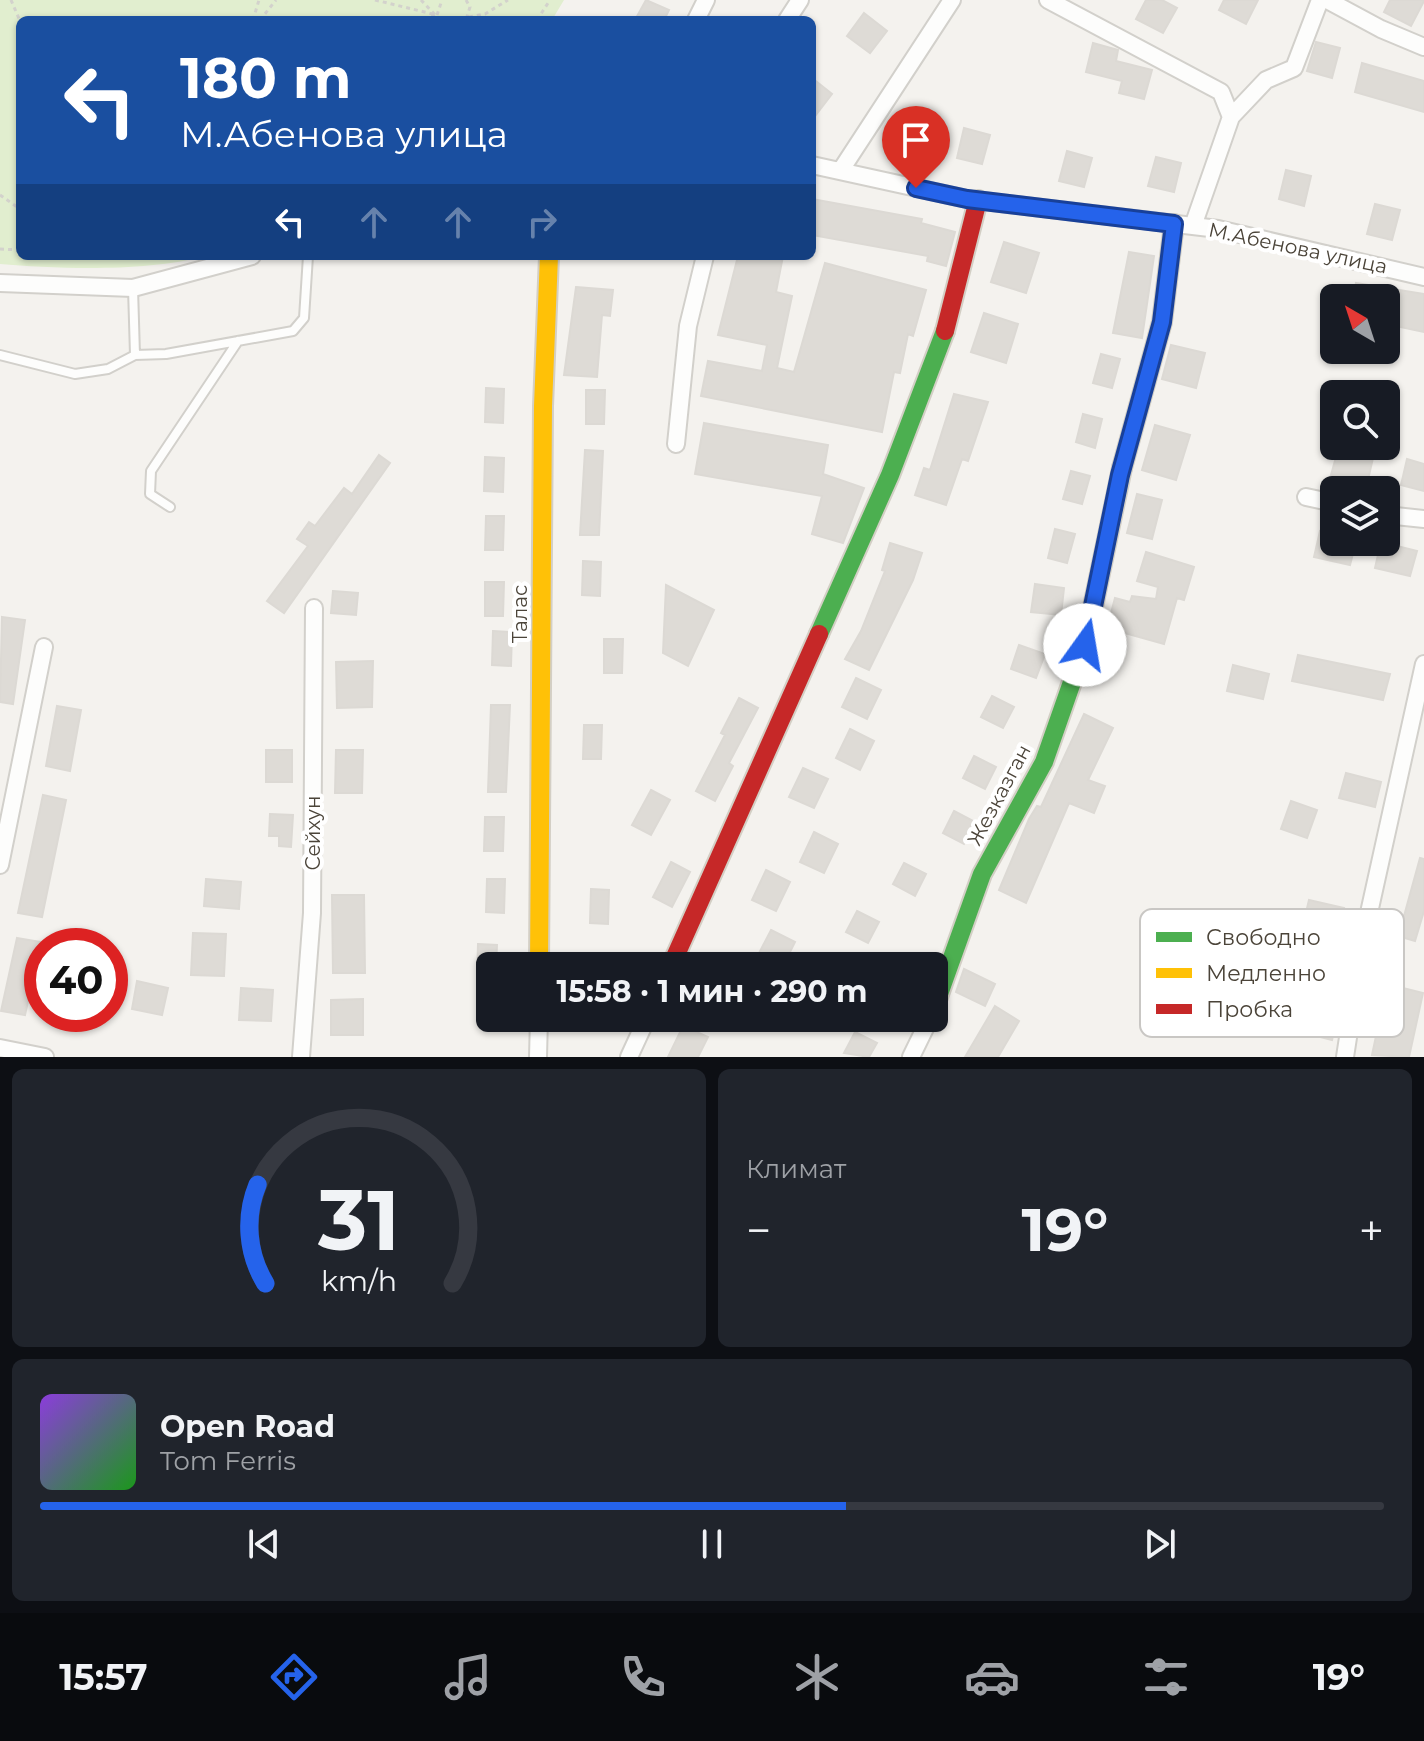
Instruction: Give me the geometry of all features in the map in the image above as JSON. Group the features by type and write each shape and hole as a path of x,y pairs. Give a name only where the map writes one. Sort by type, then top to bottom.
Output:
{"street":[{"path":"841,170 952,0"},
{"path":"1048,0 1221,92 1231,117"},
{"path":"1184,225 1231,117 1266,80 1294,68 1320,0"},
{"path":"1327,0 1381,29 1424,47"},
{"name":"М.Абенова улица","path":"816,166 978,200 1184,225 1345,256 1424,277"},
{"path":"677,952 890,475 947,327 978,200"},
{"name":"Жезказган","path":"948,969 982,874 1044,762 1085,645 1120,475 1162,322 1184,225"},
{"path":"0,283 133,288 237,260"},
{"name":"Талас","path":"539,952 548,260"},
{"path":"676,444 688,326 704,260"},
{"path":"1306,497 1320,500"},
{"path":"1400,516 1424,519"},
{"name":"Сейхун","path":"301,1057 312,913 314,608"},
{"path":"0,865 44,647"},
{"path":"1370,909 1424,664"},
{"path":"538,1057 539,1032"},
{"path":"629,1057 641,1032"},
{"path":"911,1057 923,1032"},
{"path":"1345,1057 1348,1037"},
{"path":"0,1048 45,1057"}],"lane":[{"path":"0,355 75,374 108,369 135,355 166,354 293,331 304,318 308,260"},
{"path":"133,288 135,355"},
{"path":"170,507 150,494 151,471 238,341"}],"path":[{"path":"263,16 276,0"},
{"path":"375,0 437,15"},
{"path":"421,0 437,15"},
{"path":"437,15 442,0"},
{"path":"476,16 508,0"}],"green space":[{"path":"0,0 564,0 554,16 16,16 16,260 186,260 131,267 0,264"}],"building":[{"path":"646,0 669,10 666,16 637,16"},
{"path":"1146,0 1162,0 1177,8 1163,33 1136,19"},
{"path":"1224,0 1258,0 1246,24 1219,10"},
{"path":"1390,0 1424,1 1411,26 1384,12"},
{"path":"864,13 887,31 870,53 847,36"},
{"path":"1316,42 1340,48 1332,78 1307,71"},
{"path":"1093,43 1118,50 1116,61 1152,70 1144,99 1119,93 1122,81 1086,72"},
{"path":"1362,63 1424,81 1424,112 1355,92"},
{"path":"816,81 832,94 816,115"},
{"path":"964,128 990,135 982,164 957,158"},
{"path":"1067,151 1092,158 1084,187 1059,181"},
{"path":"1156,157 1181,163 1174,192 1148,186"},
{"path":"1286,170 1311,176 1304,206 1279,199"},
{"path":"816,200 922,219 921,223 955,232 946,266 927,261 928,256 816,236"},
{"path":"1375,204 1400,210 1392,240 1367,234"},
{"path":"1004,242 1039,253 1026,293 991,282"},
{"path":"1129,252 1154,256 1142,338 1113,333"},
{"path":"737,260 782,260 776,292 792,296 777,368 794,372 825,263 926,290 913,336 908,334 900,373 894,372 882,432 701,396 708,361 762,371 767,345 718,335"},
{"path":"576,287 613,290 610,316 602,315 597,377 564,375"},
{"path":"1400,290 1424,294 1424,332 1400,327"},
{"path":"984,313 1018,324 1006,363 971,352"},
{"path":"1171,345 1205,353 1196,388 1162,379"},
{"path":"1101,354 1120,359 1112,388 1093,383"},
{"path":"486,388 504,389 503,423 485,422"},
{"path":"586,390 605,390 604,424 586,424"},
{"path":"954,394 988,402 968,461 962,459 946,505 915,495 924,468 930,470"},
{"path":"1083,414 1102,419 1095,448 1076,442"},
{"path":"704,423 828,445 823,474 864,488 843,543 812,534 822,496 695,474"},
{"path":"1155,425 1190,435 1176,480 1142,470"},
{"path":"585,450 603,451 599,535 580,535"},
{"path":"379,455 390,463 284,613 267,601 308,546 297,539 309,522 315,526 344,488 352,494"},
{"path":"485,457 504,458 503,492 484,491"},
{"path":"1407,459 1424,464 1424,491 1401,485"},
{"path":"1335,460 1373,460 1369,476 1331,475"},
{"path":"1071,471 1090,476 1082,504 1063,499"},
{"path":"1137,494 1162,500 1152,539 1127,533"},
{"path":"486,516 504,516 503,550 485,550"},
{"path":"1055,529 1075,534 1067,563 1048,558"},
{"path":"1320,531 1320,556 1352,556 1350,565 1314,557"},
{"path":"890,543 922,553 913,580 869,670 845,659 861,631 885,571 882,570"},
{"path":"1400,547 1417,551 1410,576 1375,568 1378,556 1400,556"},
{"path":"1146,552 1194,567 1184,600 1177,598 1164,644 1107,628 1115,598 1130,602 1132,596 1156,599 1158,587 1137,581"},
{"path":"583,561 601,562 600,596 582,595"},
{"path":"485,582 504,582 503,616 485,616"},
{"path":"1035,584 1064,588 1061,615 1031,612"},
{"path":"666,585 714,610 688,666 663,653"},
{"path":"333,591 358,593 356,615 331,613"},
{"path":"2,617 25,620 13,704 0,702"},
{"path":"493,631 512,632 511,666 492,665"},
{"path":"604,639 623,639 622,673 604,673"},
{"path":"1019,645 1045,654 1036,678 1011,669"},
{"path":"1298,655 1390,674 1383,700 1292,681"},
{"path":"373,661 372,707 337,708 336,662"},
{"path":"1233,665 1269,674 1263,699 1227,691"},
{"path":"856,678 881,690 867,719 842,707"},
{"path":"992,696 1014,707 1003,728 981,717"},
{"path":"739,698 758,708 729,763 733,766 715,801 696,791 725,735 721,733"},
{"path":"491,705 510,705 506,792 488,792"},
{"path":"57,706 81,710 70,771 46,766"},
{"path":"1084,714 1113,728 1088,780 1105,786 1094,813 1069,803 1026,903 999,890 1029,819 1037,806 1041,807"},
{"path":"584,725 602,725 601,759 583,759"},
{"path":"850,729 874,741 860,770 836,758"},
{"path":"266,750 292,750 292,782 266,782"},
{"path":"336,750 363,750 362,793 335,793"},
{"path":"974,756 996,767 985,789 963,778"},
{"path":"803,768 828,779 814,808 789,797"},
{"path":"1346,773 1381,782 1375,807 1339,798"},
{"path":"651,790 670,800 651,835 632,825"},
{"path":"43,795 66,800 42,917 18,913"},
{"path":"1291,801 1317,810 1307,838 1281,829"},
{"path":"954,811 975,822 964,844 943,833"},
{"path":"270,814 293,815 291,847 279,846 279,836 269,836"},
{"path":"485,817 504,817 503,851 484,851"},
{"path":"814,832 838,844 824,873 800,862"},
{"path":"1420,858 1424,859 1424,911 1415,941 1404,938 1404,916"},
{"path":"671,862 690,872 672,907 653,897"},
{"path":"904,863 926,874 915,896 893,884"},
{"path":"766,870 790,882 776,911 752,900"},
{"path":"206,879 241,882 239,909 204,906"},
{"path":"487,879 505,879 504,913 486,912"},
{"path":"591,889 609,890 608,924 590,923"},
{"path":"332,895 364,895 365,973 333,973"},
{"path":"1309,900 1344,908 1344,909 1307,909"},
{"path":"857,911 879,922 868,943 846,932"},
{"path":"771,930 795,942 790,952 760,952"},
{"path":"193,933 226,934 224,976 191,975"},
{"path":"17,938 24,939 24,1015 1,1011"},
{"path":"478,944 497,945 497,952 478,952"},
{"path":"964,969 995,984 985,1006 956,992"},
{"path":"137,981 168,988 162,1015 132,1009"},
{"path":"241,988 273,990 271,1021 239,1020"},
{"path":"1404,988 1423,993 1409,1057 1372,1055 1376,1037 1404,1037"},
{"path":"363,999 363,1035 331,1035 331,1000"},
{"path":"995,1006 1019,1021 998,1057 965,1057"},
{"path":"680,1032 697,1032 708,1037 698,1057 668,1057"},
{"path":"855,1032 877,1043 869,1057 844,1053"}],"traffic: fast":[{"path":"819,634 890,475 945,331"},
{"path":"948,969 982,874 1044,762 1085,645 1122,468"}],"traffic: slow":[{"path":"539,952 543,406 549,260"}],"traffic: jam":[{"path":"945,331 978,200"},
{"path":"1122,468 1162,322 1174,224"},
{"path":"677,952 819,634"}],"route":[{"path":"916,188 967,199 1174,224 1162,322 1120,475 1103,570 1085,645"}]}
